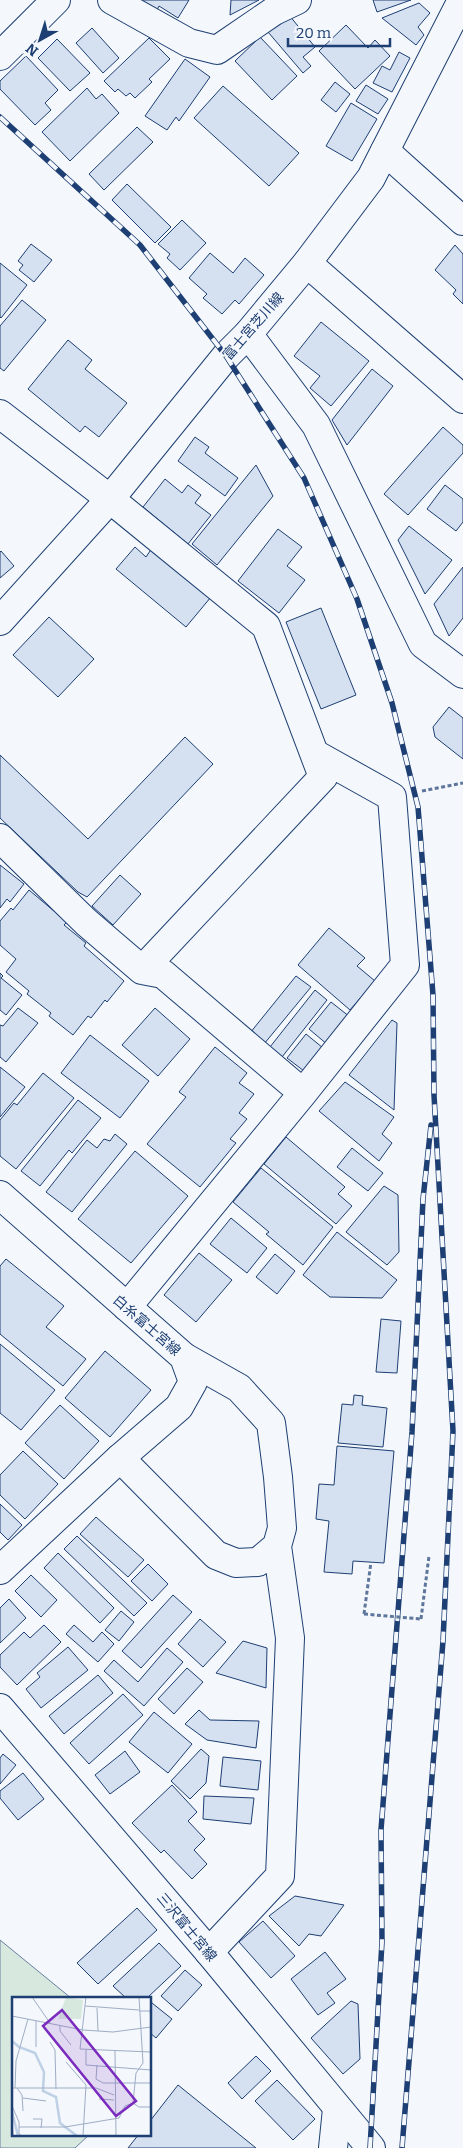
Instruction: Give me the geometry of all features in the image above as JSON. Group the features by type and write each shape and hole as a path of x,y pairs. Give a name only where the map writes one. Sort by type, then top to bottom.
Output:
{"street":[{"path":"0,56 56,0"},
{"path":"112,0 189,43 217,50 274,11 297,0"},
{"name":"富士宮芝川線","path":"0,621 110,499 226,356 248,334 307,264 371,178 462,0"},
{"path":"385,152 463,221"},
{"path":"307,264 463,399"},
{"path":"248,334 316,425 423,644 463,674"},
{"path":"0,414 110,499 266,626 323,777 142,970"},
{"path":"127,1307 303,1093 404,965 392,797 315,754"},
{"path":"0,838 86,922 142,970 163,974 303,1093"},
{"name":"白糸富士宮線","path":"0,1195 184,1357 193,1382 178,1407 120,1458 0,1570"},
{"path":"184,1357 239,1388 270,1423 278,1477 282,1528 277,1546 290,1638 280,1876 209,1952"},
{"path":"120,1458 216,1555 236,1563 258,1562 277,1546"},
{"name":"三沢富士宮線","path":"0,1708 209,1952 371,2148"},
{"path":"332,2148 337,2109"}],"path":[{"path":"392,797 463,783"},
{"path":"371,1562 364,1614 421,1619 429,1556"}],"shaded area":[{"path":"0,1940 70,1997 12,1997 12,2136 88,2136 75,2148 0,2148"}],"building":[{"path":"142,0 189,0 178,18 159,6 156,12 141,2"},
{"path":"231,0 259,0 230,15"},
{"path":"373,0 411,0 377,12"},
{"path":"419,3 430,13 418,27 424,35 416,45 382,18"},
{"path":"289,15 315,47 303,57 311,66 303,73 268,32"},
{"path":"346,25 368,48 375,40 390,56 355,89 319,51"},
{"path":"92,28 119,58 103,73 76,43"},
{"path":"260,37 297,76 272,100 235,61"},
{"path":"149,38 170,59 149,79 152,82 135,98 130,93 126,96 118,89 115,92 104,81"},
{"path":"57,39 90,73 70,91 38,58"},
{"path":"399,52 410,58 392,92 373,83 382,66 390,70"},
{"path":"26,56 58,90 45,103 51,110 35,125 0,89 0,81"},
{"path":"185,59 210,77 179,121 176,117 167,130 145,116"},
{"path":"335,82 350,94 336,112 321,100"},
{"path":"366,85 388,99 378,114 356,101"},
{"path":"223,86 299,153 269,186 194,118"},
{"path":"87,88 96,99 102,94 119,113 70,161 42,132"},
{"path":"351,103 377,119 352,161 326,146"},
{"path":"137,127 153,142 104,190 89,174"},
{"path":"127,184 171,227 155,243 112,200"},
{"path":"182,220 206,243 180,270 167,258 170,254 158,244"},
{"path":"31,244 52,260 34,282 19,270 23,265 18,261"},
{"path":"455,245 463,254 463,304 453,294 456,290 435,270"},
{"path":"210,253 233,273 245,258 264,275 239,304 235,300 222,314 203,298 207,294 189,278"},
{"path":"0,263 27,285 1,318 0,317"},
{"path":"22,300 46,320 4,371 0,368 0,326"},
{"path":"321,322 369,361 331,406 310,388 320,376 294,356"},
{"path":"68,340 92,360 85,369 127,403 99,437 85,426 80,432 28,389"},
{"path":"372,369 393,386 347,445 332,420"},
{"path":"443,427 463,445 463,453 408,515 384,494"},
{"path":"195,437 209,447 205,453 238,478 225,496 178,461"},
{"path":"256,465 273,496 217,565 192,544"},
{"path":"165,479 182,493 188,485 201,495 195,503 211,515 188,544 143,507"},
{"path":"445,485 463,499 463,522 456,531 427,509"},
{"path":"409,526 452,560 425,594 398,540"},
{"path":"278,529 302,547 287,566 305,580 279,613 238,581"},
{"path":"135,547 146,557 152,548 211,597 186,627 116,569"},
{"path":"0,552 14,566 0,578"},
{"path":"463,567 463,618 449,636 434,604"},
{"path":"321,608 356,695 321,709 286,622"},
{"path":"49,617 94,659 58,697 13,655"},
{"path":"449,707 463,718 463,759 435,737 433,727"},
{"path":"185,737 213,764 87,897 78,892 0,818 0,755 88,839"},
{"path":"0,865 24,884 10,902 7,899 0,908"},
{"path":"120,875 141,894 113,925 92,906"},
{"path":"29,890 67,922 64,925 86,943 84,946 124,981 107,1002 105,1000 91,1018 88,1016 73,1035 49,1016 51,1013 27,994 29,991 6,972 16,959 0,945 0,921 11,908 13,910"},
{"path":"329,928 365,958 357,966 375,981 350,1010 298,965"},
{"path":"0,973 3,976 1,978 22,995 6,1015 0,1010"},
{"path":"296,976 311,987 264,1044 250,1033"},
{"path":"315,990 327,1000 282,1057 270,1047"},
{"path":"331,1002 350,1017 328,1045 309,1029"},
{"path":"18,1008 38,1023 6,1062 0,1057 0,1025 3,1026"},
{"path":"155,1008 190,1039 158,1076 122,1045"},
{"path":"392,1020 397,1023 394,1110 349,1075"},
{"path":"306,1034 323,1048 304,1071 287,1058"},
{"path":"90,1035 149,1081 120,1118 61,1073"},
{"path":"215,1047 247,1073 239,1083 254,1094 239,1113 247,1119 230,1139 236,1143 200,1187 147,1144 186,1097 179,1092"},
{"path":"0,1067 25,1087 0,1117"},
{"path":"43,1073 74,1098 16,1169 0,1156 0,1120 14,1103 17,1105"},
{"path":"345,1082 394,1117 382,1134 392,1143 379,1161 319,1111"},
{"path":"78,1100 101,1118 72,1153 69,1150 40,1186 21,1171"},
{"path":"115,1134 127,1144 72,1212 46,1192 87,1140 97,1148 104,1139 110,1141"},
{"path":"286,1137 345,1187 338,1194 352,1206 336,1224 264,1164"},
{"path":"352,1148 383,1173 368,1191 337,1167"},
{"path":"135,1151 188,1196 131,1263 78,1219"},
{"path":"261,1168 333,1227 303,1265 266,1234 269,1232 233,1202"},
{"path":"384,1186 398,1195 399,1252 387,1265 346,1232"},
{"path":"231,1218 267,1248 247,1273 210,1244"},
{"path":"337,1232 397,1280 382,1298 330,1297 303,1275"},
{"path":"199,1253 232,1280 196,1322 164,1295"},
{"path":"275,1254 295,1271 277,1294 256,1277"},
{"path":"6,1259 64,1306 46,1327 86,1359 63,1386 0,1334 0,1266"},
{"path":"381,1319 401,1321 397,1373 376,1372"},
{"path":"0,1344 55,1390 21,1430 0,1413"},
{"path":"105,1351 151,1390 110,1437 65,1398"},
{"path":"354,1395 363,1396 362,1405 387,1408 383,1447 338,1443 342,1404 353,1405"},
{"path":"60,1405 99,1441 64,1479 25,1443"},
{"path":"337,1446 394,1451 384,1563 353,1561 352,1574 324,1572 329,1521 316,1519 319,1484 334,1485"},
{"path":"23,1451 58,1484 25,1519 0,1495 0,1475"},
{"path":"0,1504 22,1525 8,1540 0,1532"},
{"path":"96,1517 144,1560 128,1577 80,1534"},
{"path":"77,1536 147,1603 134,1616 64,1549"},
{"path":"58,1553 114,1608 100,1623 44,1568"},
{"path":"148,1564 168,1584 152,1601 131,1581"},
{"path":"31,1575 57,1600 41,1617 15,1591"},
{"path":"173,1595 192,1612 141,1668 122,1651"},
{"path":"9,1599 26,1618 0,1643 0,1608"},
{"path":"121,1611 134,1622 119,1641 105,1630"},
{"path":"200,1619 226,1642 203,1667 178,1644"},
{"path":"44,1625 61,1642 17,1685 0,1667 0,1655 24,1632 30,1638"},
{"path":"74,1625 93,1642 102,1632 114,1644 98,1662 66,1634"},
{"path":"243,1641 267,1648 266,1688 216,1673"},
{"path":"68,1647 88,1670 41,1708 26,1689 40,1677 37,1673"},
{"path":"167,1648 183,1662 144,1706 104,1671 114,1660 138,1682"},
{"path":"187,1668 203,1682 174,1714 158,1699"},
{"path":"98,1675 113,1693 64,1734 49,1716"},
{"path":"123,1694 143,1715 89,1764 70,1743"},
{"path":"199,1710 210,1720 259,1721 256,1748 207,1740 185,1724"},
{"path":"154,1712 192,1744 168,1773 129,1742"},
{"path":"201,1749 209,1756 206,1783 190,1799 171,1781"},
{"path":"125,1751 140,1772 110,1794 95,1775"},
{"path":"3,1754 16,1765 0,1784 0,1758"},
{"path":"223,1757 261,1761 258,1790 220,1786"},
{"path":"23,1773 44,1799 18,1820 0,1798 0,1791"},
{"path":"172,1785 197,1812 188,1821 205,1839 194,1850 207,1864 192,1879 164,1850 161,1853 132,1823"},
{"path":"204,1796 254,1798 251,1824 203,1819"},
{"path":"295,1896 344,1905 321,1936 309,1934 299,1946 269,1916"},
{"path":"137,1908 157,1930 98,1984 77,1963"},
{"path":"263,1921 295,1956 271,1978 239,1942"},
{"path":"159,1943 181,1966 148,1997 125,1997 113,1986"},
{"path":"325,1952 346,1979 327,1993 335,2003 318,2015 291,1979"},
{"path":"185,1970 202,1985 178,2011 161,1996"},
{"path":"351,2001 358,2004 360,2059 343,2074 311,2038"},
{"path":"152,2003 172,2019 156,2038 151,2034"},
{"path":"256,2056 271,2071 242,2099 228,2083"},
{"path":"277,2080 315,2119 293,2140 255,2101"},
{"path":"178,2085 256,2148 128,2148 137,2136 151,2136 151,2120"}],"railway":[{"path":"0,117 140,245 226,356 304,478 357,599 392,703 418,807 433,995 434,1095 453,1431 443,1641 402,2148"},
{"path":"370,2148 382,1942 381,1830 412,1432 423,1199 431,1125"}]}
